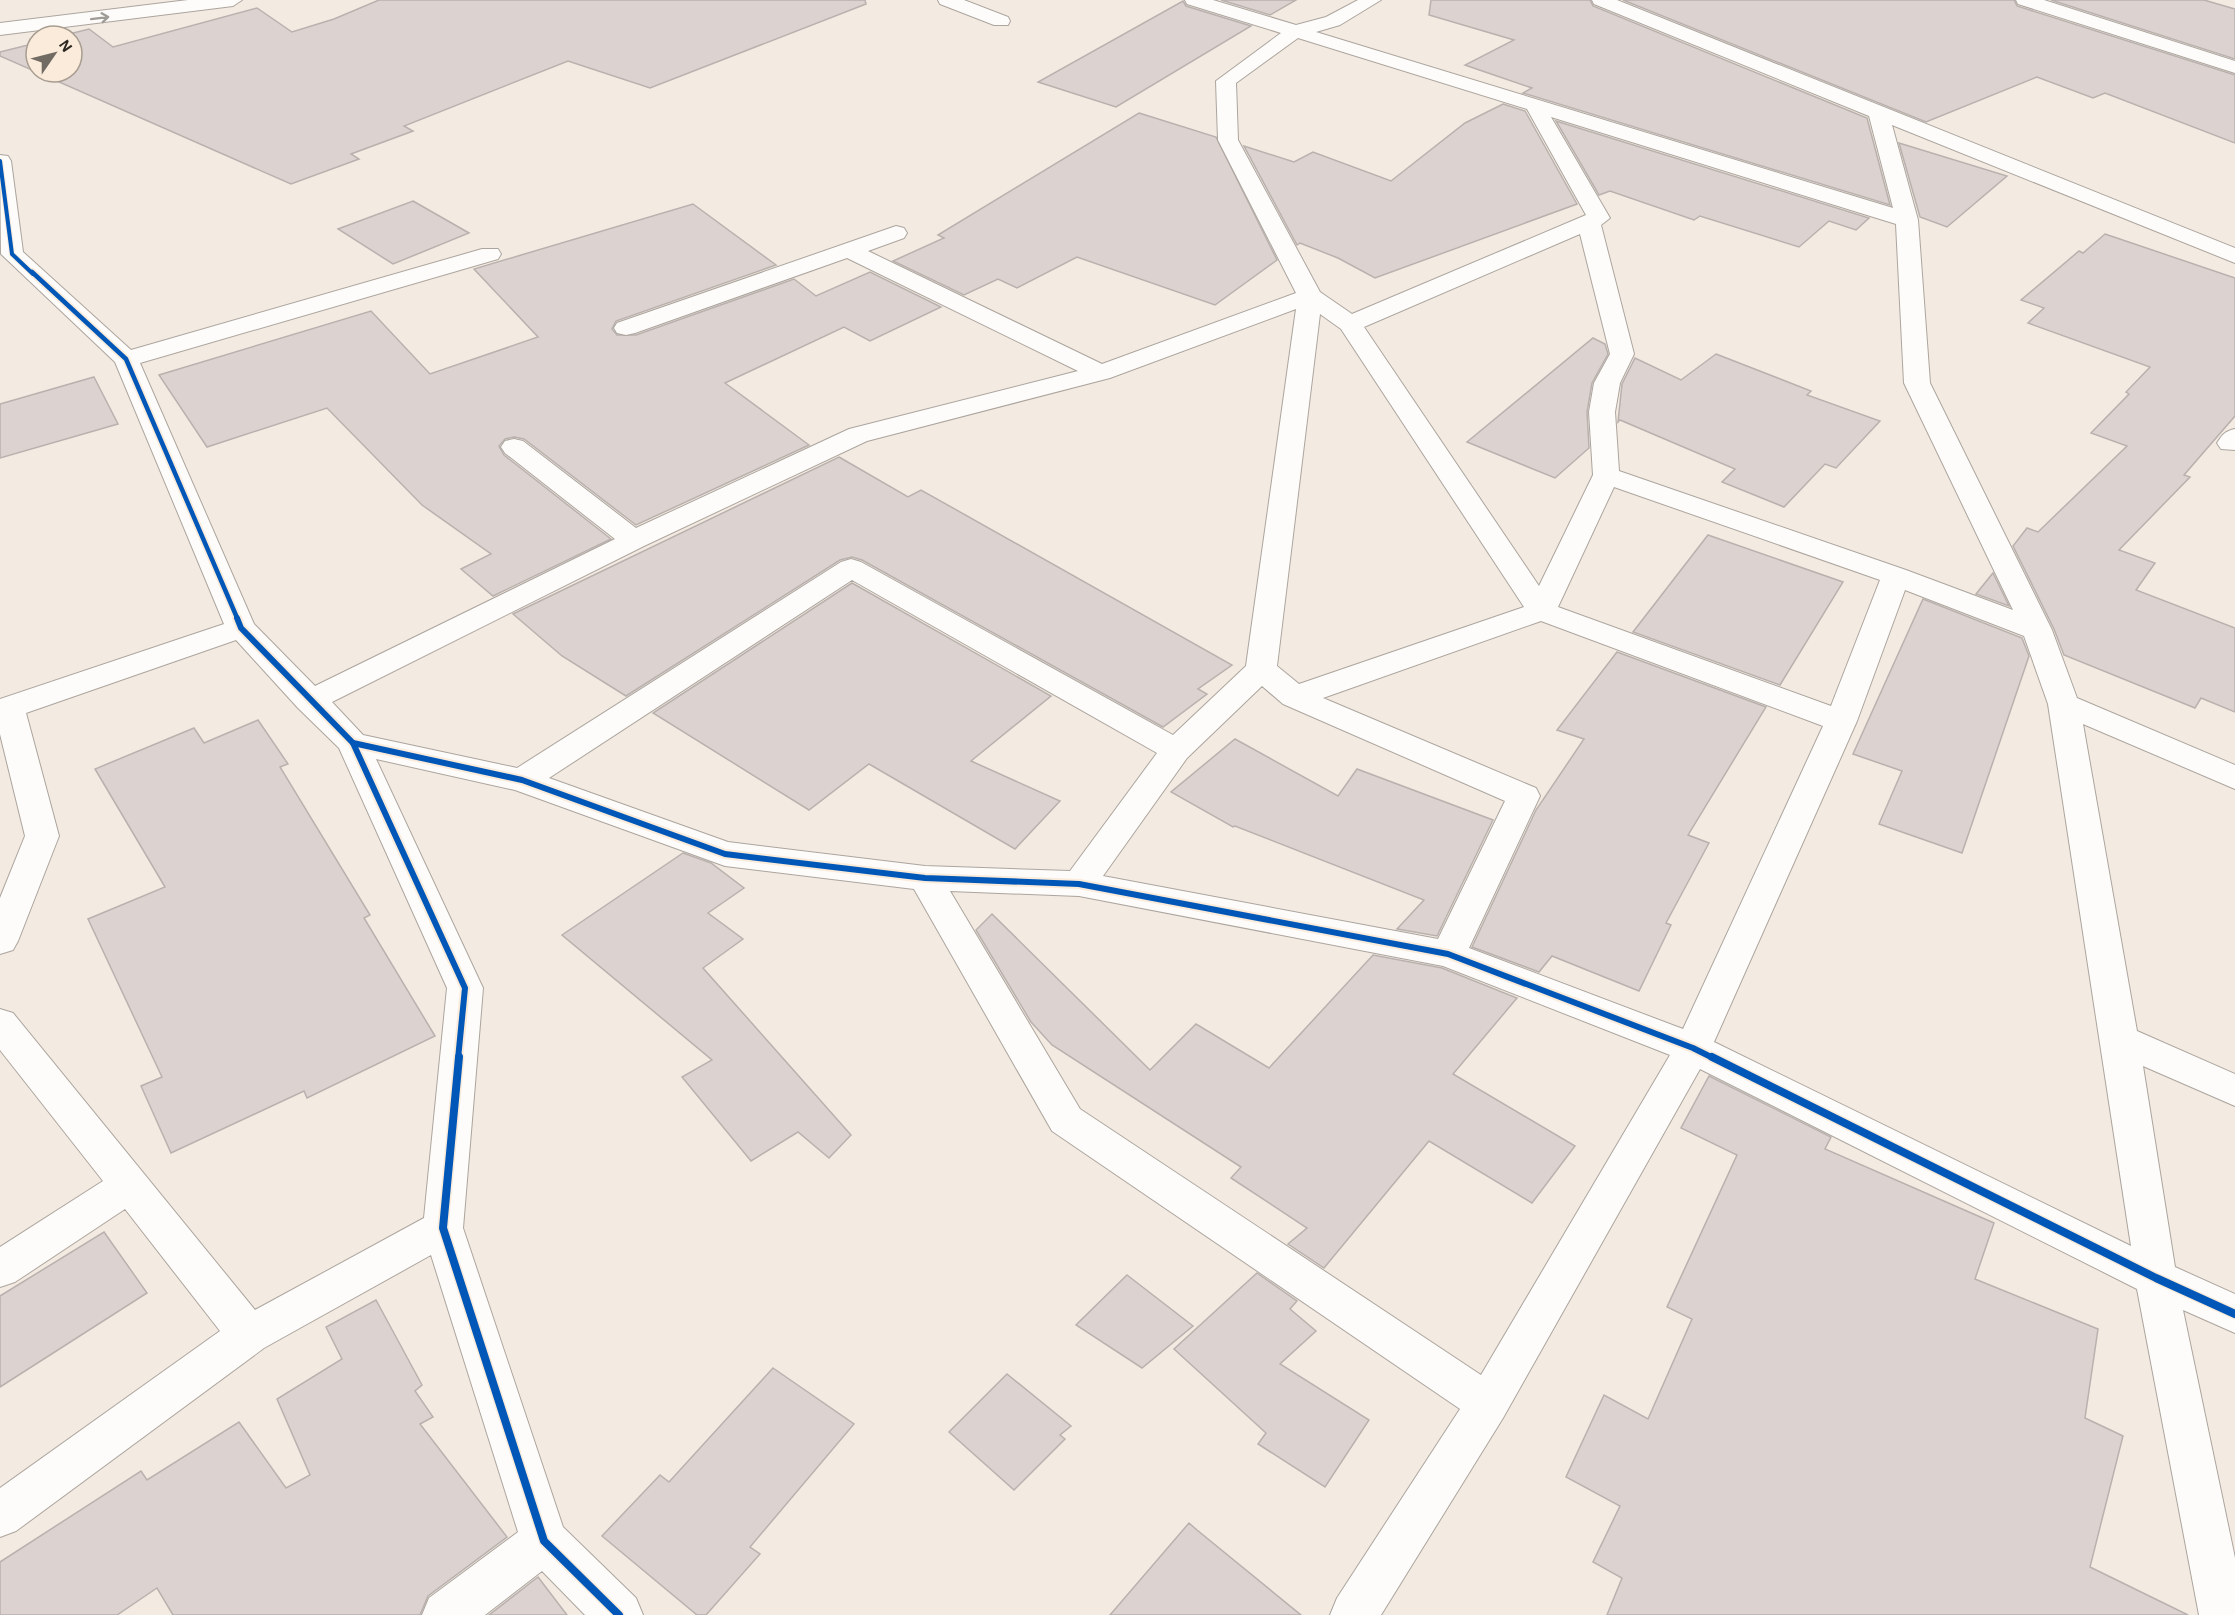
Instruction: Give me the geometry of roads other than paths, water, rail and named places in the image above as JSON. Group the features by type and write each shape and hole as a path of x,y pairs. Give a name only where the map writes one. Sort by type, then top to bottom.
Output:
{"street":[{"path":"0,15 118,0"},
{"path":"0,29 233,0"},
{"path":"947,0 1001,21"},
{"path":"1194,0 1907,220"},
{"path":"1372,0 1333,21 1294,32 1226,81 1228,140 1310,296 1350,324 1540,611 1841,721"},
{"path":"1601,0 2235,256"},
{"path":"2025,0 2235,67"},
{"path":"1350,324 1599,218 1535,106"},
{"path":"1878,110 1907,220 1917,383 2037,630 2064,704 2120,1040 2156,1278 2223,1615"},
{"path":"0,161 6,259 126,359 241,628 309,701 353,743 465,988 443,1228 544,1540 620,1615"},
{"path":"1294,697 1540,611 1606,474 1602,412 1606,382 1622,354 1589,224"},
{"path":"626,328 897,233"},
{"path":"850,251 1101,372"},
{"path":"126,359 490,254"},
{"path":"309,701 634,540 858,435 1101,372 1310,296"},
{"path":"1079,884 1176,750 1261,669 1310,296"},
{"path":"514,447 634,540"},
{"path":"1606,474 1896,576 2037,630"},
{"path":"522,780 851,568 1176,750"},
{"path":"1354,1615 1488,1404 1693,1048 1841,721 1896,576"},
{"path":"0,940 42,836 4,709 241,628"},
{"path":"1261,669 1294,697 1524,796 1448,954"},
{"path":"2064,704 2235,778"},
{"path":"353,743 522,780 725,854 925,878 1079,884 1448,954 1693,1048 2156,1278 2235,1314"},
{"path":"925,878 1066,1120 1488,1404"},
{"path":"0,1023 249,1335"},
{"path":"2120,1040 2235,1091"},
{"path":"0,1269 129,1185"},
{"path":"0,1515 249,1335 443,1228"},
{"path":"446,1615 544,1540"}]}
